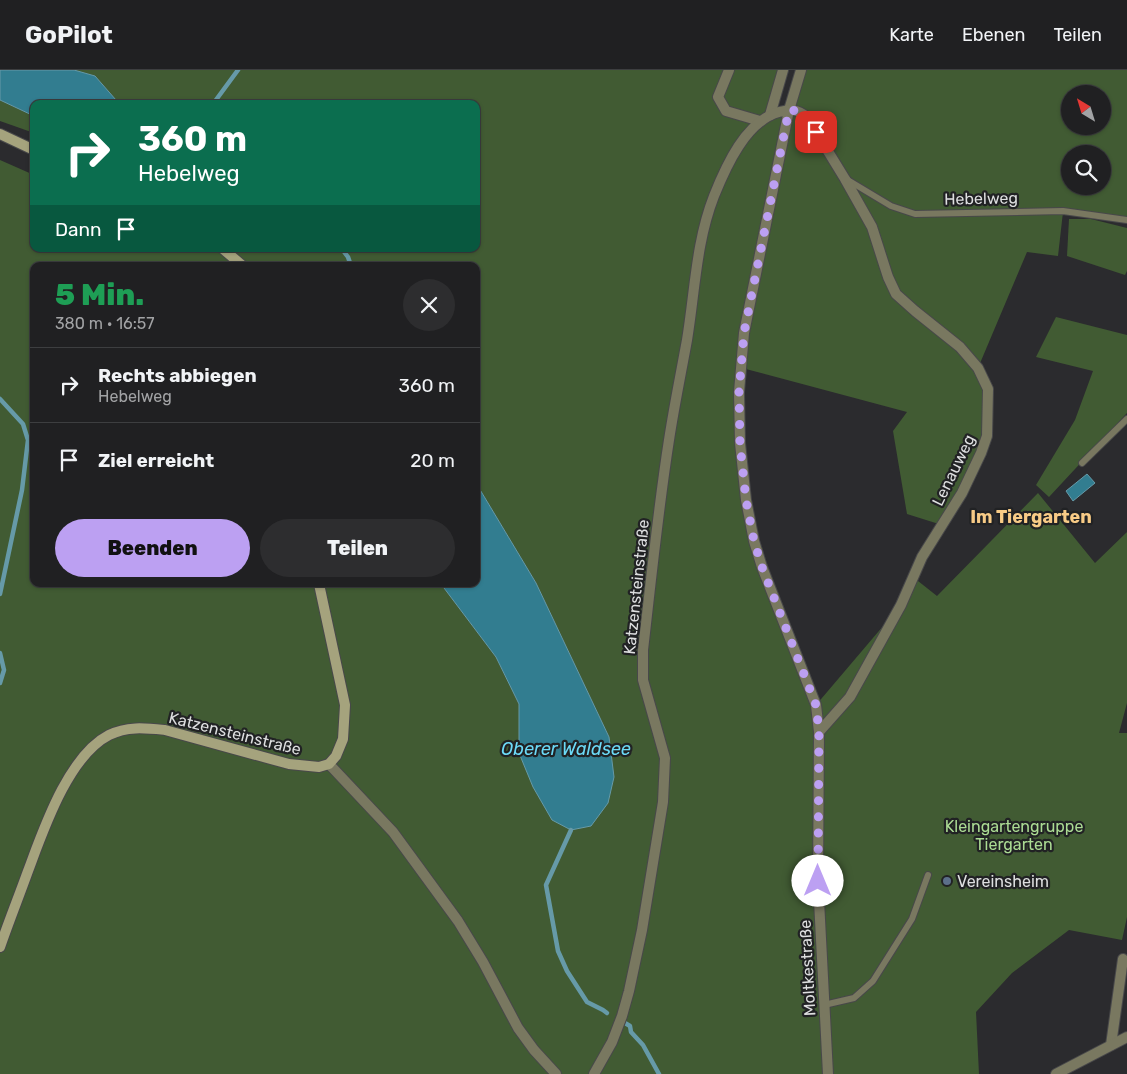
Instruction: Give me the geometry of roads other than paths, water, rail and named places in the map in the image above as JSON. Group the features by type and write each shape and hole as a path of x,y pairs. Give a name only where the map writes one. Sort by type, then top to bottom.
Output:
{"street":[{"path":"729,70 718,97 721,105 726,111 760,121"},
{"path":"770,115 783,70"},
{"name":"Moltkestraße","path":"800,70 789,110 744,333 739,392 740,444 746,500 754,541 762,567 816,705 819,732 818,881 828,1074"},
{"name":"Katzensteinstraße","path":"594,1074 612,1042 629,991 642,930 662,810 665,758 643,680 643,650 668,442 687,338 698,251 714,196 738,146 760,121 770,115 789,110"},
{"name":"Hebelweg","path":"789,110 799,110 807,116 872,227"},
{"path":"0,134 30,148"},
{"name":"Lenauweg","path":"819,732 850,697 901,605 922,557 962,493 981,454 987,436 988,389 978,368 960,347 915,312 896,294 888,277 872,227"},
{"path":"227,252 238,262"},
{"path":"320,587 345,705 343,739 336,756 329,764 393,832 448,906 483,962 518,1028 534,1050 556,1074"},
{"name":"Katzensteinstraße","path":"0,946 48,818 62,790 88,752 107,736 128,728 158,729 289,764 319,767 329,764"},
{"path":"1111,1045 1123,959"},
{"path":"1056,1074 1127,1037"}],"lane":[{"name":"Hebelweg","path":"845,178 891,206 915,214 1063,212 1127,220"},
{"path":"1082,463 1127,419"},
{"path":"824,1005 854,998 873,981 912,919 928,875"}],"water":[{"path":"0,70 74,70 95,76 116,100 30,100 30,114 0,100"},
{"path":"1087,474 1095,483 1073,501 1066,491"},
{"name":"Oberer Waldsee","path":"480,490 536,583 609,737 614,777 608,803 591,826 571,830 552,820 533,787 519,753 519,704 496,657 443,587 480,587"}],"waterway":[{"path":"216,100 238,70"},
{"path":"344,252 350,262"},
{"path":"0,399 23,424 28,440 22,490 0,594"},
{"path":"0,653 4,670 0,683"},
{"path":"571,830 546,885 558,951 567,971 587,1002 607,1013"},
{"path":"625,1023 630,1026 631,1032 643,1045 659,1074"}],"place":[{"name":"Vereinsheim","path":"947,881"}],"district":[{"name":"Im Tiergarten","path":"1031,517"}],"park label":[{"name":"Kleingartengruppe Tiergarten","path":"1014,835"}]}
